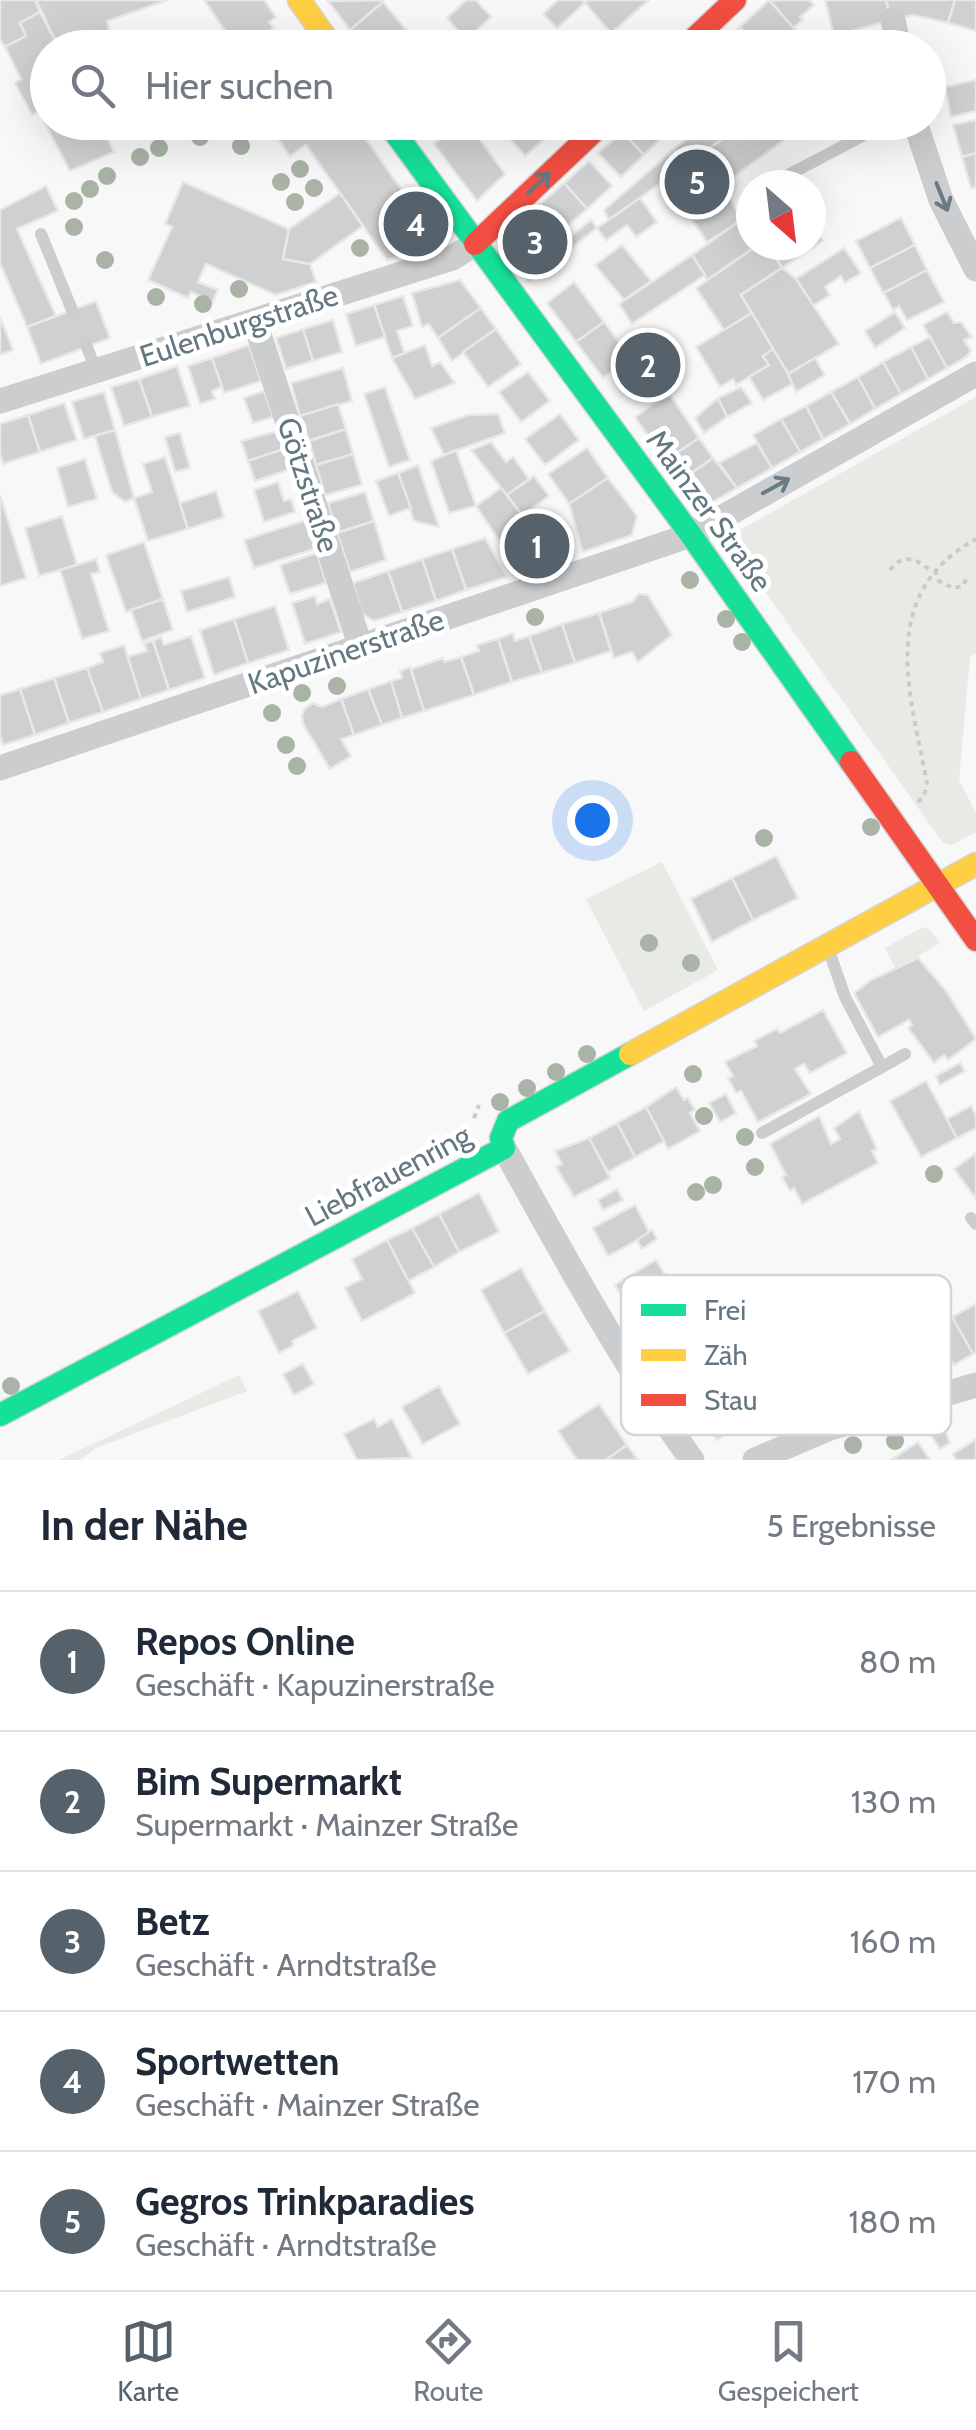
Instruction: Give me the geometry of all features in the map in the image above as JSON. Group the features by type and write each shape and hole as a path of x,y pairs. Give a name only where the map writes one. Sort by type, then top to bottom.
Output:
{"street":[{"path":"300,0 321,30"},
{"path":"703,30 735,0"},
{"path":"892,20 894,30"},
{"name":"Mainzer Straße","path":"400,140 691,534 976,940"},
{"path":"475,244 585,140"},
{"path":"921,140 942,200 976,269"},
{"name":"Eulenburgstraße","path":"0,401 92,359 254,322 452,258 475,244"},
{"name":"Götzstraße","path":"254,322 362,648"},
{"name":"Kapuzinerstraße","path":"0,768 691,534 976,374"},
{"name":"Liebfrauenring","path":"0,1414 504,1148 500,1138 508,1120 976,864"},
{"path":"504,1148 621,1355"},
{"path":"951,1392 976,1385"},
{"path":"674,1435 692,1460"},
{"path":"755,1460 817,1435"}],"lane":[{"path":"798,170 855,140"},
{"path":"41,234 72,310"},
{"path":"827,945 845,997 882,1067"},
{"path":"762,1133 904,1054"}],"path":[{"path":"891,820 921,800 926,790 908,696 906,663 912,624 934,572 952,553 976,538"},
{"path":"890,570 898,561 910,558 921,562 952,588 963,586 968,577"}],"shaded area":[{"path":"976,397 976,654 970,657 959,780 976,813 976,832 952,845 943,843 730,542 731,535"},
{"path":"662,862 718,970 644,1011 586,899"},
{"path":"923,927 940,943 896,970 885,948"},
{"path":"239,1375 247,1391 96,1448 80,1460 59,1460"}],"building":[{"path":"0,0 35,0 40,12 20,23 26,36 5,47 0,39"},
{"path":"36,0 168,0 107,21 109,30 50,30"},
{"path":"204,0 264,0 276,17 269,22 274,28 271,30 225,30"},
{"path":"381,0 350,30 328,1"},
{"path":"466,0 476,0 491,17 477,30 457,30 447,18"},
{"path":"558,0 585,3 557,28 543,14"},
{"path":"649,0 614,30 608,30 585,3"},
{"path":"769,0 810,0 814,5 793,28"},
{"path":"769,0 795,30 742,30 740,27"},
{"path":"825,0 886,0 891,20 855,30 832,30"},
{"path":"886,0 955,0 948,23 913,15 891,20"},
{"path":"955,0 976,0 976,31 948,23"},
{"path":"383,2 406,30 350,30"},
{"path":"40,12 50,30 30,30 30,111 15,83 21,79 5,47 26,36 20,23"},
{"path":"976,80 976,111 951,117 946,87"},
{"path":"976,120 976,153 962,157 953,125"},
{"path":"54,140 108,140 114,152 70,171"},
{"path":"279,140 367,140 439,243 387,260 306,145 290,156"},
{"path":"439,140 480,140 505,174 477,201 434,144"},
{"path":"511,140 543,140 525,156"},
{"path":"613,140 630,140 644,155 621,177 598,153"},
{"path":"630,140 659,140 644,155"},
{"path":"685,140 721,140 609,220 604,210"},
{"path":"721,140 784,140 743,170 736,170 736,175 722,185 736,210 736,224 707,242 666,180"},
{"path":"976,153 976,187 971,188 962,157"},
{"path":"589,161 612,186 587,209 564,183"},
{"path":"183,182 289,229 283,259 310,264 316,282 276,295 206,264 198,282 218,290 213,302 191,292 188,298 148,280 172,227 165,224"},
{"path":"564,183 587,209 564,229 540,204"},
{"path":"46,186 58,211 17,229 56,316 27,327 0,263 0,210"},
{"path":"340,193 363,226 310,264 283,259 289,229"},
{"path":"640,198 657,222 636,237 627,225 606,240 597,228"},
{"path":"536,208 563,237 553,246 560,257 529,281 512,259 519,252 507,235"},
{"path":"901,218 915,245 870,268 856,241"},
{"path":"591,220 597,228 571,248 565,241"},
{"path":"736,224 736,260 707,280 692,255"},
{"path":"622,245 651,281 624,300 595,265"},
{"path":"915,245 927,270 883,293 870,268"},
{"path":"844,248 861,273 845,283 841,276 825,287 830,295 813,306 796,279"},
{"path":"692,255 705,275 632,324 619,304"},
{"path":"736,260 777,260 782,268 741,295 752,313 724,330 696,288"},
{"path":"777,260 794,260 782,268"},
{"path":"782,268 796,279 839,344 788,374 741,295"},
{"path":"927,270 944,302 907,320 899,306 893,310 884,293"},
{"path":"460,280 481,308 438,338 429,324 422,327 412,293"},
{"path":"574,282 604,322 576,342 547,303"},
{"path":"403,296 413,326 397,331 405,354 392,358 374,305"},
{"path":"96,301 110,338 41,364 27,327"},
{"path":"374,305 385,337 356,346 346,314"},
{"path":"481,308 496,329 452,361 438,338"},
{"path":"895,312 905,328 875,348 865,331"},
{"path":"947,312 972,337 964,340 971,351 947,368 923,325"},
{"path":"752,313 773,349 763,356 769,365 736,385 733,379 720,387 696,347"},
{"path":"0,317 13,350 0,355"},
{"path":"333,320 342,352 313,361 303,329"},
{"path":"604,322 630,357 603,378 576,342"},
{"path":"303,329 313,361 286,369 276,338"},
{"path":"496,329 521,364 488,387 463,352"},
{"path":"930,337 947,368 928,379 911,347"},
{"path":"249,345 261,381 224,393 212,358"},
{"path":"425,345 432,366 440,362 455,383 415,399 392,358"},
{"path":"911,347 928,379 901,394 883,362"},
{"path":"773,349 794,383 763,400 749,377 769,365 763,356"},
{"path":"212,358 222,387 212,391 215,399 200,404 188,366"},
{"path":"815,358 825,375 796,392 788,374"},
{"path":"883,362 901,394 875,409 858,377"},
{"path":"177,366 190,406 152,417 139,379"},
{"path":"343,368 352,401 300,416 291,383"},
{"path":"528,372 550,401 521,422 499,392"},
{"path":"858,377 875,409 850,424 831,392"},
{"path":"139,379 152,417 124,426 111,387"},
{"path":"385,387 410,460 389,467 364,394"},
{"path":"741,387 752,403 727,417 718,398"},
{"path":"264,391 273,417 253,423 244,398"},
{"path":"104,392 115,430 84,439 72,402"},
{"path":"831,392 850,424 823,439 806,406"},
{"path":"669,393 699,438 665,461 635,417"},
{"path":"718,398 727,417 704,433 695,418"},
{"path":"64,403 77,440 40,452 28,415"},
{"path":"338,404 346,429 309,441 300,416"},
{"path":"806,406 823,439 800,452 781,419"},
{"path":"498,414 505,433 444,455 431,428 468,415"},
{"path":"560,414 579,440 545,465 525,439"},
{"path":"28,415 40,452 3,464 0,424"},
{"path":"781,419 800,452 772,468 753,435"},
{"path":"346,429 353,454 316,465 309,441"},
{"path":"115,430 134,498 125,502 112,492 95,436"},
{"path":"278,431 284,449 248,461 241,441"},
{"path":"180,433 190,468 175,472 165,437"},
{"path":"699,438 713,458 679,482 665,461"},
{"path":"491,442 506,462 513,457 529,479 507,495 471,450"},
{"path":"757,443 772,468 737,488 719,463"},
{"path":"587,448 608,478 569,504 548,474"},
{"path":"284,449 291,469 255,481 248,461"},
{"path":"456,450 476,506 449,513 431,461"},
{"path":"353,454 362,485 325,495 316,465"},
{"path":"165,457 188,529 148,541 134,498 152,492 143,464"},
{"path":"713,458 737,488 700,509 679,482"},
{"path":"85,459 97,499 68,507 57,468"},
{"path":"418,465 439,527 414,521 398,473"},
{"path":"398,473 411,508 389,516 376,481"},
{"path":"534,476 549,496 522,516 507,495"},
{"path":"608,478 637,516 632,535 583,552 569,504"},
{"path":"278,482 284,501 291,499 295,512 264,522 254,490"},
{"path":"501,488 529,524 550,517 564,558 520,572 476,506"},
{"path":"216,491 224,517 188,529 180,503"},
{"path":"365,492 374,521 337,533 328,503"},
{"path":"0,495 26,578 0,586"},
{"path":"62,516 77,565 39,576 25,528"},
{"path":"306,520 315,549 254,568 244,540"},
{"path":"374,521 386,560 350,572 337,533"},
{"path":"485,538 507,577 466,590 452,549"},
{"path":"144,542 163,599 126,612 106,555"},
{"path":"452,549 466,590 436,601 422,559"},
{"path":"317,553 326,583 290,594 280,565"},
{"path":"96,559 100,572 91,574 109,631 82,639 60,570"},
{"path":"422,559 436,601 402,612 388,571"},
{"path":"388,571 402,612 374,621 362,614 353,583"},
{"path":"229,577 235,597 187,612 181,591"},
{"path":"639,594 648,595 672,635 638,662 632,652 614,658 599,613 632,602"},
{"path":"315,596 317,604 330,599 341,632 305,644 292,603"},
{"path":"163,599 173,630 142,641 131,610"},
{"path":"275,606 289,650 248,663 234,619"},
{"path":"599,613 611,651 575,663 562,624"},
{"path":"234,619 248,663 214,675 200,630"},
{"path":"562,624 575,663 542,673 529,636"},
{"path":"513,633 515,641 529,636 542,673 512,682 498,639"},
{"path":"191,636 205,678 169,690 153,641 161,637 164,645"},
{"path":"498,639 512,682 474,695 461,657 479,651 477,645"},
{"path":"153,641 169,690 141,699 127,657 147,651 144,643"},
{"path":"124,645 141,699 103,712 87,668 103,662 100,653"},
{"path":"461,657 474,695 424,711 411,669 443,658 444,662"},
{"path":"410,667 424,711 402,718 391,681 402,678 400,671"},
{"path":"87,668 103,712 69,723 54,678"},
{"path":"54,678 69,723 35,735 20,689"},
{"path":"391,681 402,718 382,725 368,689"},
{"path":"20,689 35,735 3,745 0,695"},
{"path":"368,689 382,725 354,735 341,699"},
{"path":"341,699 354,735 341,739 351,756 330,769 302,716 313,703 322,707"},
{"path":"776,856 798,898 753,920 732,878"},
{"path":"732,878 753,920 712,942 691,899"},
{"path":"918,958 947,992 976,1039 948,1060 944,1055 934,1063 908,1028 912,1025 909,1020 878,1037 854,993 871,980"},
{"path":"823,1010 847,1053 810,1073 804,1064 795,1069 811,1094 758,1122 741,1091 736,1093 725,1062 757,1046 754,1041 777,1029 780,1033"},
{"path":"960,1063 965,1071 940,1085 936,1076"},
{"path":"926,1081 957,1138 921,1157 890,1101"},
{"path":"676,1087 695,1110 690,1113 700,1131 668,1149 646,1107"},
{"path":"726,1094 736,1113 720,1122 709,1103"},
{"path":"971,1106 976,1128 957,1138 947,1119"},
{"path":"646,1107 664,1141 635,1157 617,1123"},
{"path":"859,1111 877,1149 872,1151 878,1163 802,1204 794,1188 790,1191 782,1177 786,1175 770,1144 819,1116 831,1144 840,1139 834,1128"},
{"path":"617,1123 635,1157 608,1172 589,1138"},
{"path":"589,1138 610,1178 574,1197 556,1167 562,1164 555,1151"},
{"path":"976,1153 976,1199 954,1169"},
{"path":"617,1189 623,1200 603,1210 598,1200"},
{"path":"479,1193 499,1232 459,1252 439,1214"},
{"path":"635,1205 650,1233 608,1256 593,1228"},
{"path":"439,1214 459,1252 434,1267 412,1228"},
{"path":"412,1228 434,1267 408,1281 387,1240"},
{"path":"652,1230 657,1239 642,1249 637,1240"},
{"path":"387,1240 415,1293 362,1321 345,1288 362,1279 352,1259"},
{"path":"656,1260 665,1275 631,1275"},
{"path":"521,1268 545,1311 504,1333 481,1290"},
{"path":"298,1291 317,1328 279,1353 258,1311"},
{"path":"976,1304 976,1352 973,1354 952,1317"},
{"path":"545,1311 570,1351 528,1374 504,1333"},
{"path":"951,1318 973,1354 954,1365 951,1360"},
{"path":"303,1364 314,1384 294,1395 283,1374"},
{"path":"439,1386 460,1424 423,1444 402,1407"},
{"path":"599,1404 627,1445 606,1460 577,1460 558,1431"},
{"path":"374,1419 378,1427 392,1419 412,1458 357,1460 344,1434"},
{"path":"931,1435 947,1435 950,1443 940,1449"},
{"path":"976,1439 976,1460 956,1460 953,1454"},
{"path":"918,1442 930,1460 891,1460"},
{"path":"627,1445 638,1460 606,1460"}],"traffic: fast":[{"path":"400,140 691,535 851,762"},
{"path":"0,1415 504,1148 501,1138 508,1121 630,1054"}],"traffic: slow":[{"path":"299,0 320,30"},
{"path":"630,1054 976,864"}],"traffic: jam":[{"path":"703,30 735,0"},
{"path":"475,244 585,140"},
{"path":"851,762 976,940"}],"place":[{"name":"Gegros Trinkparadies","path":"697,182"},
{"name":"Sportwetten","path":"416,224"},
{"name":"Betz","path":"535,242"},
{"name":"Bim Supermarkt","path":"648,365"},
{"name":"Repos Online","path":"537,546"}]}
